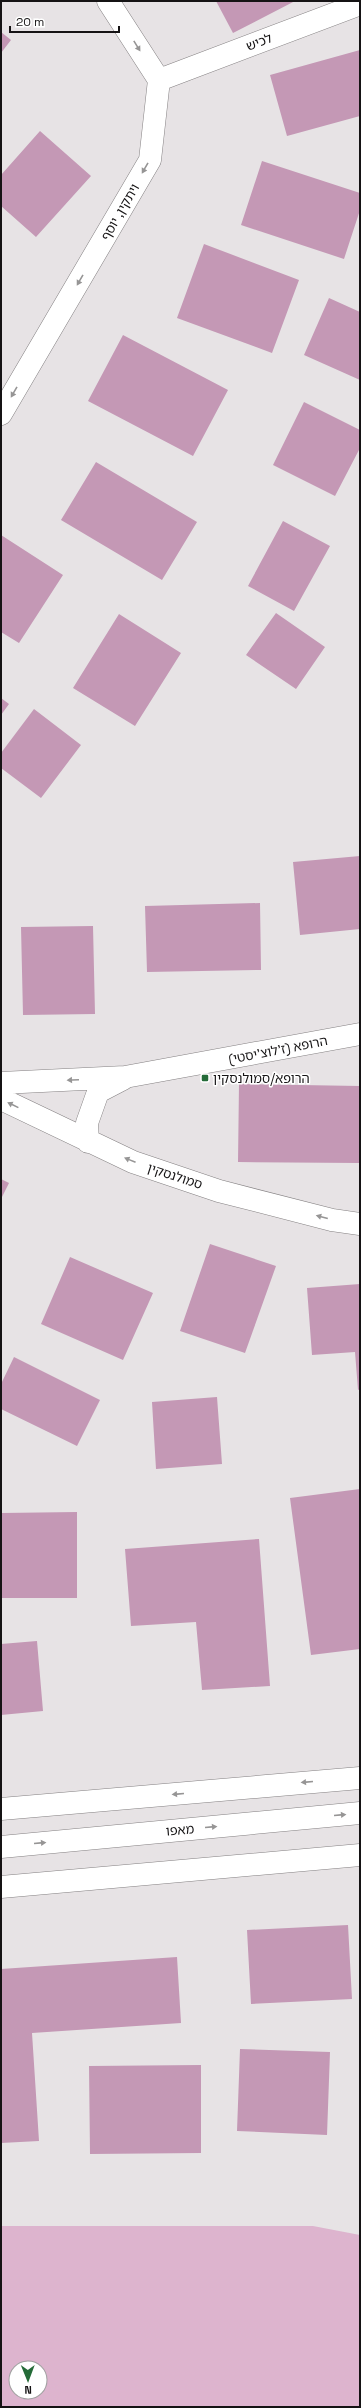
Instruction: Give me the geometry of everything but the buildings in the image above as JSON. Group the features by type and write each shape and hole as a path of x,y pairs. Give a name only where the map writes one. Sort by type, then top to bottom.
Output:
{"street":[{"path":"108,1 159,80"},
{"name":"לכיש","path":"159,80 360,4"},
{"name":"ויתקין, יוסף","path":"1,414 150,160 159,80"},
{"name":"הרופא (ז'לוצ'יסטי)","path":"1,1083 125,1077 360,1034"},
{"name":"הרופא (ז'לוצ'יסטי)","path":"88,1142 87,1123 98,1092 125,1077"},
{"name":"סמולנסקין","path":"1,1099 88,1142 133,1162 219,1191 332,1220 360,1224"},
{"path":"1,1809 360,1778"},
{"name":"מאפו","path":"1,1847 360,1813"},
{"path":"1,1887 360,1855"}],"shaded area":[{"path":"1,2226 313,2226 360,2235 360,2407 1,2407"}],"place":[{"name":"הרופא/סמולנסקין","path":"205,1078"}]}
